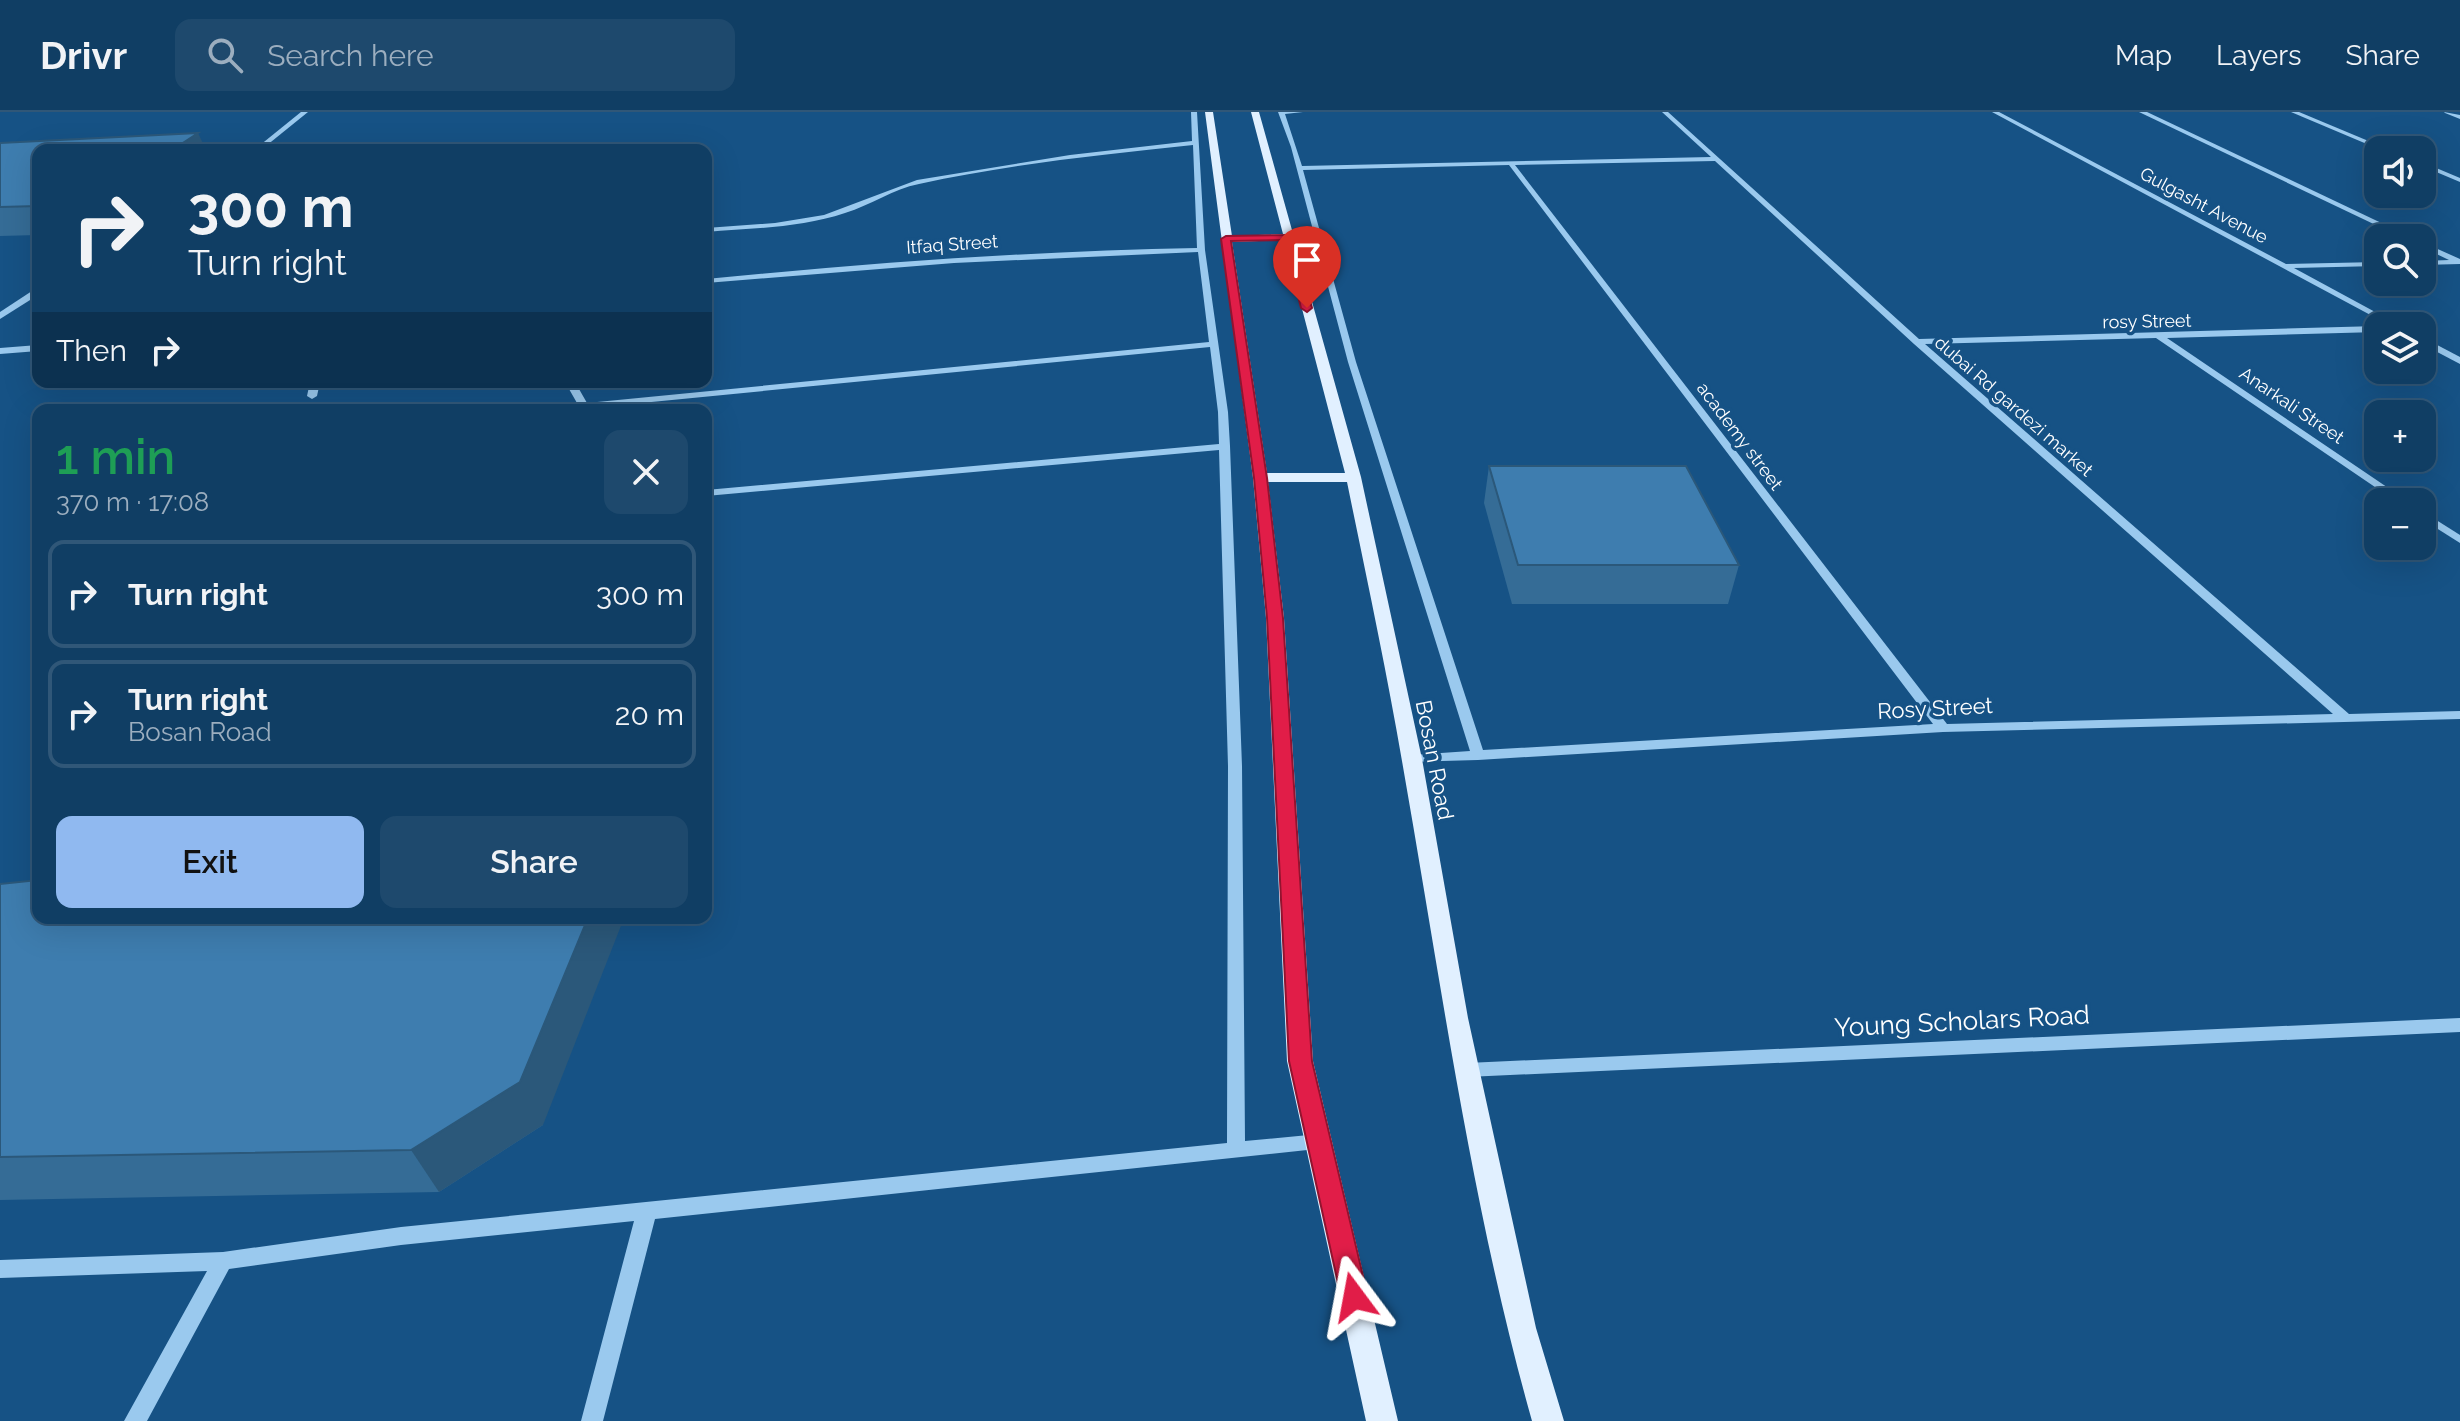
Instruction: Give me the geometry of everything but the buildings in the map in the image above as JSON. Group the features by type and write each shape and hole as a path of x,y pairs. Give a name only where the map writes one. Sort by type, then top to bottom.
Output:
{"main road":[{"path":"1209,112 1260,478 1275,618 1300,1061 1382,1421"},
{"name":"Bosan Road","path":"1255,112 1354,477 1412,759 1467,1070 1521,1328 1548,1421"},
{"path":"1226,239 1288,237"},
{"path":"1260,478 1354,477"}],"street":[{"path":"265,144 305,112"},
{"path":"1194,112 1201,250 1225,446 1235,766 1236,1149"},
{"path":"1300,112 1281,112 1352,362 1478,756"},
{"name":"dubai Rd gardezi market","path":"1665,112 1917,342 2346,718"},
{"name":"Gulgasht Avenue","path":"1995,112 2371,312"},
{"path":"2142,112 2379,224"},
{"path":"2294,112 2364,141"},
{"path":"2447,112 2460,117"},
{"path":"712,229 807,220 841,212 898,187 927,181 1070,157 1194,143"},
{"path":"1299,168 1714,159"},
{"name":"academy street","path":"1511,164 1943,728"},
{"path":"2436,170 2460,180"},
{"name":"Itfaq Street","path":"712,280 1024,255 1201,250"},
{"path":"2436,251 2460,262"},
{"path":"2436,263 2460,262"},
{"path":"2284,266 2364,264"},
{"path":"0,316 32,295"},
{"name":"rosy Street","path":"1917,342 2364,330"},
{"name":"Anarkali Street","path":"2159,337 2383,488"},
{"path":"623,404 1214,344"},
{"path":"0,351 32,348"},
{"path":"2436,348 2460,361"},
{"path":"312,396 314,388"},
{"path":"712,492 1225,446"},
{"path":"2436,524 2460,540"},
{"name":"Rosy Street","path":"1412,759 1943,728 2460,715"},
{"name":"Young Scholars Road","path":"1467,1070 2460,1025"},
{"path":"0,1269 223,1261 401,1236 1319,1142"},
{"path":"592,1421 647,1210"},
{"path":"135,1421 223,1261"}],"route":[{"path":"1307,308 1288,237 1226,239 1260,478 1275,618 1300,1061 1354,1297"}]}
